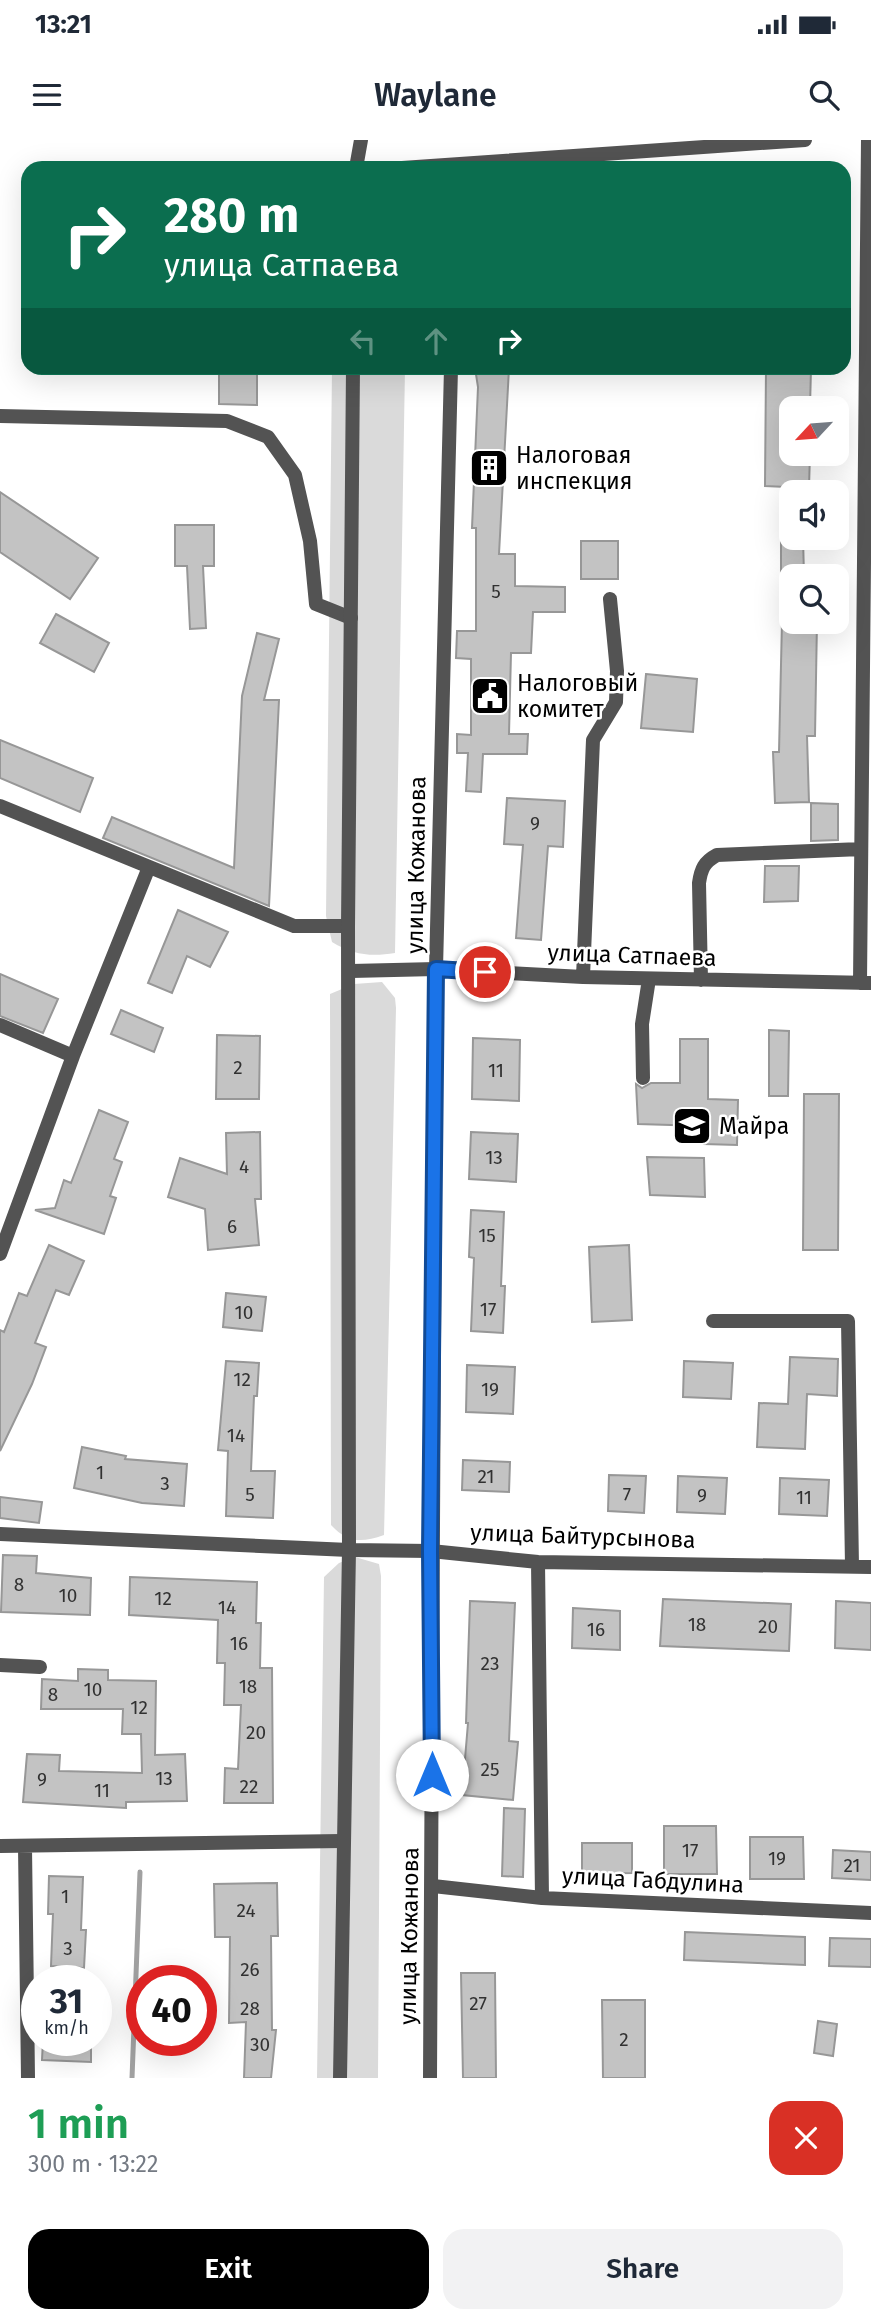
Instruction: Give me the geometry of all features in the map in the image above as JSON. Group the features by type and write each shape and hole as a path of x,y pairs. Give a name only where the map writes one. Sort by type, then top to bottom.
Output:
{"street":[{"path":"357,161 361,140"},
{"path":"522,161 805,140"},
{"path":"866,983 861,849 868,140"},
{"path":"340,2078 349,1550 351,971 348,926 353,375"},
{"name":"улица Кожанова","path":"430,2078 433,1886 430,1551 436,969 451,375"},
{"path":"0,416 228,421 268,437 295,475 310,541 316,604 351,618"},
{"path":"583,978 593,740 616,702 617,671 610,599"},
{"path":"0,806 294,926 348,926"},
{"path":"701,980 699,883 701,868 710,859 717,855 861,849"},
{"path":"0,1254 73,1056 149,867"},
{"name":"улица Сатпаева","path":"351,971 436,969 583,978 866,983"},
{"path":"643,1078 642,1024 649,979"},
{"path":"0,1025 73,1056"},
{"path":"713,1321 848,1321 852,1566"},
{"name":"улица Байтурсынова","path":"0,1534 349,1550 430,1551 538,1562 871,1567"},
{"path":"538,1562 542,1898"},
{"path":"0,1665 40,1667"},
{"path":"0,1846 342,1841"},
{"path":"25,1847 28,2078"},
{"name":"улица Габдулина","path":"433,1886 542,1898 871,1913"}],"shaded area":[{"path":"332,375 405,375 395,953 370,955 332,942 326,916"},
{"path":"382,982 395,998 396,1008 384,1535 355,1540 343,1535 331,1525 330,994 354,984"},
{"path":"355,1557 379,1564 381,1576 378,2078 317,2078 324,1577 339,1563"}],"building":[{"path":"219,375 257,375 257,405 219,404"},
{"path":"476,375 509,375 499,554 515,554 515,586 565,587 565,612 533,612 531,653 511,653 509,734 528,734 527,754 483,754 481,792 466,791 468,753 457,753 457,734 471,735 471,659 456,658 457,631 476,631 476,528 472,528 478,387"},
{"path":"766,375 811,375 810,396 779,396 779,466 810,466 809,480 779,480 779,487 765,486"},
{"path":"0,492 98,558 70,599 0,552"},
{"path":"175,525 214,525 214,566 203,566 206,628 190,629 187,566 175,566"},
{"path":"581,541 618,541 618,579 581,579"},
{"path":"781,550 803,550 804,564 781,564"},
{"path":"56,614 109,643 94,672 40,643"},
{"path":"257,633 279,639 264,700 279,700 269,906 103,838 112,817 234,868 242,696"},
{"path":"782,634 817,634 815,736 807,736 809,802 775,803 773,752 779,752"},
{"path":"646,674 697,679 693,732 641,728"},
{"path":"0,740 93,778 80,812 0,778"},
{"path":"507,798 565,801 563,847 548,846 541,940 516,938 523,845 504,844"},
{"path":"811,803 838,804 838,840 811,841"},
{"path":"765,866 799,866 798,901 764,902"},
{"path":"178,910 228,932 210,967 187,956 172,993 148,983"},
{"path":"0,974 58,999 43,1033 0,1016"},
{"path":"121,1010 163,1028 154,1052 111,1034"},
{"path":"769,1030 789,1031 788,1096 769,1096"},
{"path":"217,1035 260,1036 259,1099 216,1099"},
{"path":"473,1038 520,1040 519,1101 472,1099"},
{"path":"680,1039 708,1039 708,1099 738,1100 737,1145 704,1144 704,1126 638,1124 636,1084 642,1088 651,1083 680,1083"},
{"path":"804,1094 839,1094 838,1250 803,1250"},
{"path":"99,1110 128,1122 114,1159 122,1162 110,1196 116,1198 104,1234 35,1210 55,1208 64,1180 71,1183"},
{"path":"260,1132 261,1199 255,1199 259,1245 208,1250 205,1209 168,1197 180,1158 227,1174 226,1133"},
{"path":"471,1132 518,1134 516,1182 469,1179"},
{"path":"647,1157 704,1158 705,1197 650,1195"},
{"path":"471,1210 504,1212 501,1286 505,1286 503,1333 471,1331 474,1258 469,1257"},
{"path":"49,1245 84,1261 69,1295 56,1290 35,1343 46,1347 32,1384 0,1451 0,1330 4,1332 19,1293 27,1296"},
{"path":"629,1245 632,1320 592,1322 589,1247"},
{"path":"226,1293 266,1297 262,1331 223,1327"},
{"path":"790,1357 838,1359 837,1396 807,1394 805,1449 757,1447 759,1403 788,1404"},
{"path":"226,1361 259,1363 257,1396 254,1396 251,1471 275,1471 273,1518 226,1516 228,1451 218,1450"},
{"path":"684,1361 733,1363 731,1399 683,1397"},
{"path":"467,1365 515,1367 513,1414 466,1412"},
{"path":"82,1447 126,1456 125,1459 187,1464 184,1506 142,1503 74,1488"},
{"path":"463,1460 510,1462 509,1492 462,1490"},
{"path":"609,1475 646,1476 644,1513 608,1511"},
{"path":"678,1476 727,1478 725,1514 677,1512"},
{"path":"780,1478 829,1480 827,1516 779,1514"},
{"path":"0,1497 42,1502 39,1523 0,1518"},
{"path":"3,1555 37,1556 36,1573 91,1578 90,1615 1,1612"},
{"path":"130,1577 257,1582 256,1623 261,1623 260,1668 272,1668 273,1803 224,1803 225,1768 238,1769 241,1705 224,1705 225,1663 217,1663 218,1620 129,1615"},
{"path":"663,1599 791,1604 789,1651 660,1646"},
{"path":"470,1601 515,1603 509,1741 518,1742 513,1800 462,1795 468,1723"},
{"path":"836,1601 871,1603 871,1650 835,1648"},
{"path":"573,1608 620,1611 620,1650 572,1648"},
{"path":"78,1669 108,1670 108,1680 156,1681 155,1755 185,1754 187,1801 126,1802 126,1808 23,1802 27,1754 60,1755 59,1771 142,1773 141,1734 122,1734 123,1709 41,1709 42,1679 78,1681"},
{"path":"504,1808 525,1809 523,1877 502,1876"},
{"path":"664,1826 716,1826 717,1874 664,1874"},
{"path":"750,1837 803,1837 804,1879 750,1879"},
{"path":"582,1843 632,1843 632,1873 582,1874"},
{"path":"833,1850 871,1852 871,1880 832,1878"},
{"path":"49,1876 83,1877 81,1930 86,1930 84,1965 51,1965 53,1914 48,1914"},
{"path":"277,1883 278,1936 271,1936 272,2030 276,2030 271,2078 244,2078 246,2022 229,2023 230,1937 215,1937 214,1884"},
{"path":"685,1932 805,1937 805,1965 684,1960"},
{"path":"830,1938 871,1939 871,1967 829,1966"},
{"path":"461,1973 495,1973 496,2078 463,2078"},
{"path":"602,2000 645,2000 645,2078 603,2078"},
{"path":"818,2021 837,2024 833,2056 814,2053"},
{"path":"42,2056 91,2056 91,2062 42,2060"}],"waterway":[{"path":"132,2078 140,1872"}],"place":[{"name":"Налоговая инспекция","path":"489,468"},
{"name":"Налоговый комитет","path":"490,696"},
{"name":"Майра","path":"692,1126"}],"route":[{"path":"432,1775 430,1551 436,969 485,972"}]}
